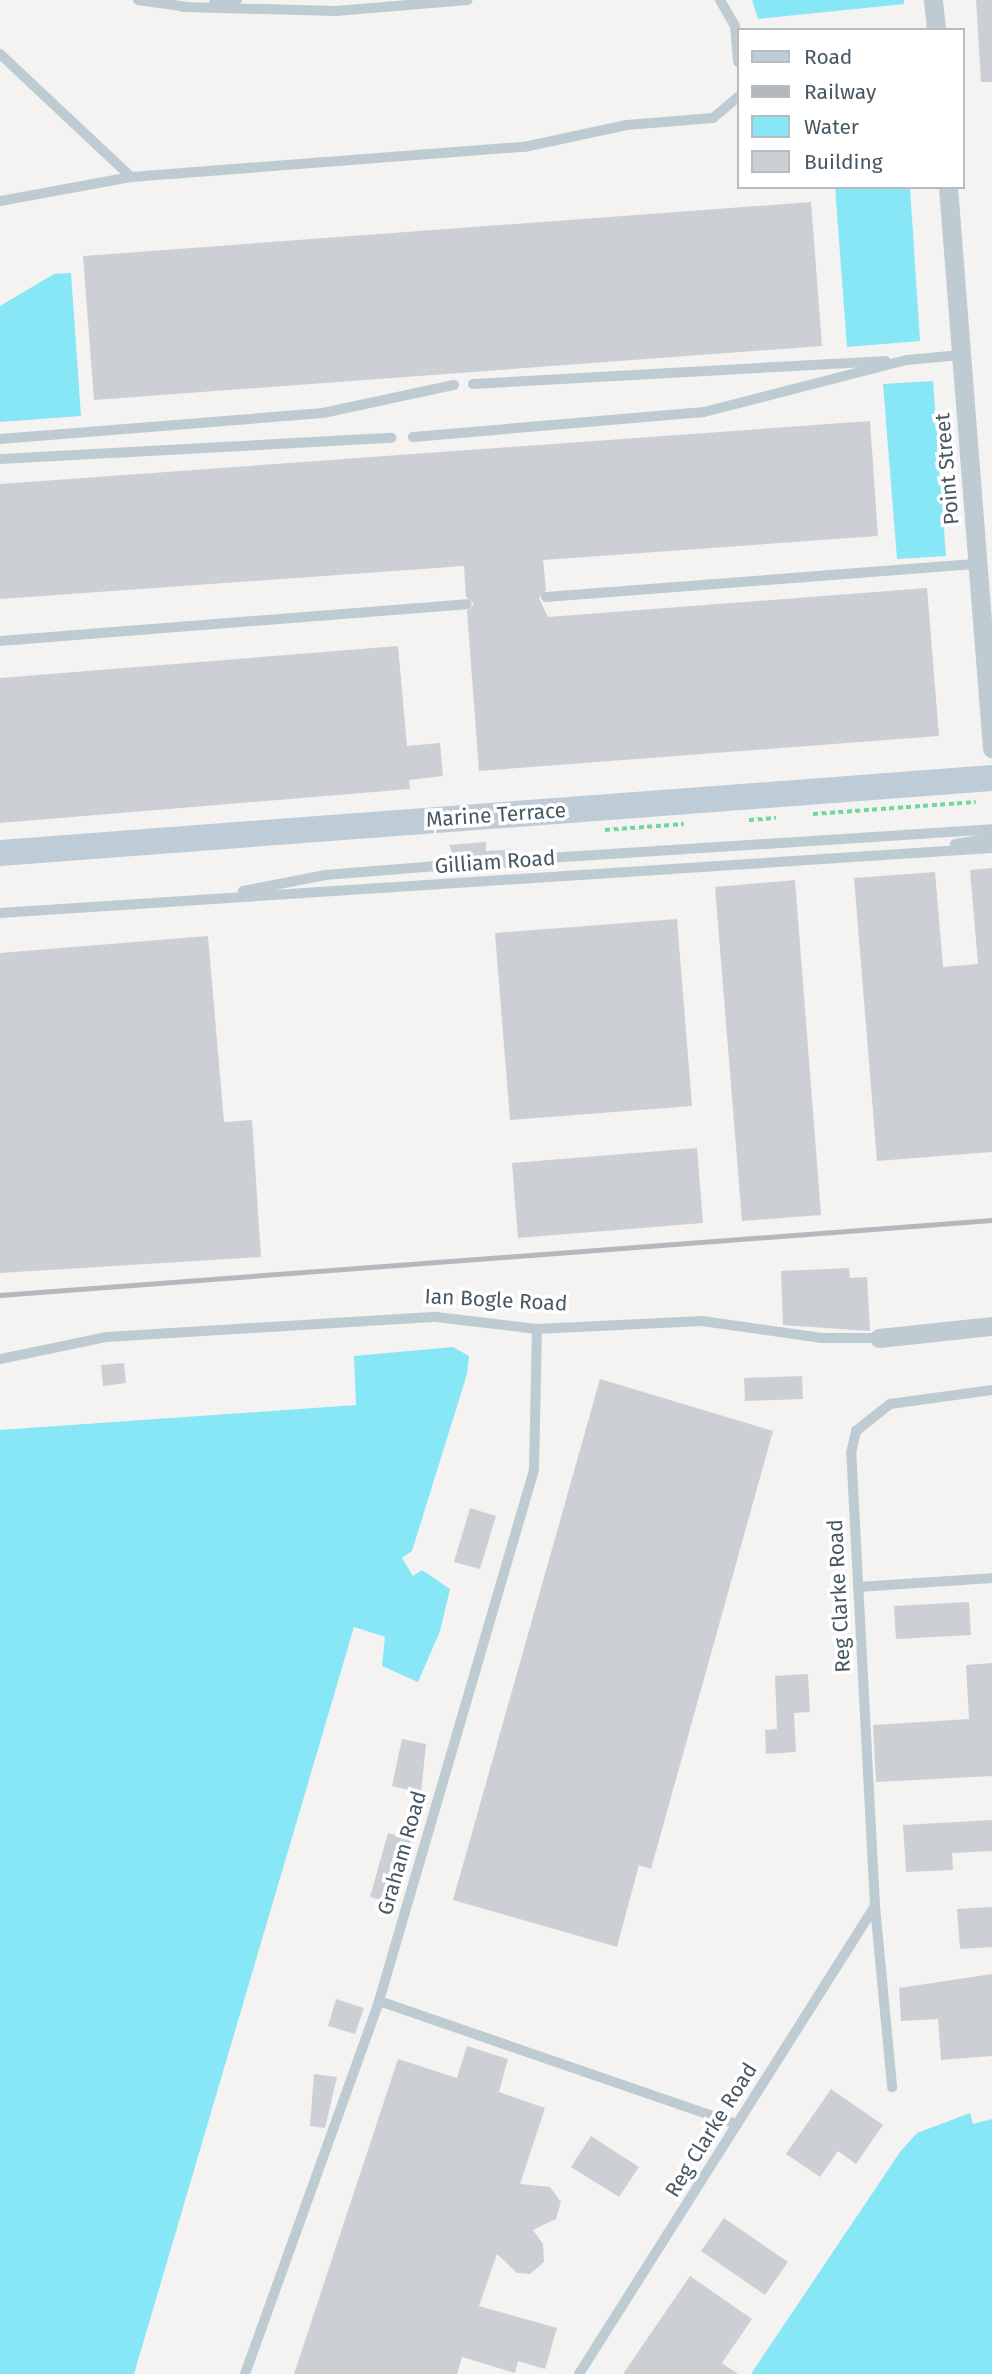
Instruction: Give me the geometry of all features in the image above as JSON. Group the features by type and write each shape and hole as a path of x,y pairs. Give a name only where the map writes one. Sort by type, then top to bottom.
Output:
{"main road":[{"name":"Marine Terrace","path":"0,853 992,778"}],"street":[{"path":"933,0 936,28"},
{"name":"Point Street","path":"948,189 992,748"},
{"name":"Ian Bogle Road","path":"879,1338 992,1326"}],"lane":[{"path":"138,0 183,8 336,10 468,0"},
{"path":"183,8 237,0"},
{"path":"720,0 735,26 736,38"},
{"path":"0,54 131,177"},
{"path":"0,201 131,177 524,147 627,125 713,118 736,99"},
{"path":"473,384 961,355"},
{"path":"413,438 705,412 907,360"},
{"path":"0,439 323,413 454,385"},
{"path":"0,459 391,438"},
{"path":"546,597 978,564"},
{"path":"0,641 467,604"},
{"path":"517,860 992,829"},
{"path":"927,849 992,838"},
{"name":"Gilliam Road","path":"0,913 927,849 992,848"},
{"path":"207,898 325,875 450,864"},
{"name":"Ian Bogle Road","path":"0,1359 106,1336 259,1324 331,1327 436,1317 537,1329 702,1321 822,1339 879,1338"},
{"name":"Graham Road","path":"245,2374 379,2001 534,1469 537,1329"},
{"name":"Reg Clarke Road","path":"892,2087 874,1906 858,1587 856,1431 890,1404 992,1390"},
{"path":"858,1587 992,1578"},
{"name":"Reg Clarke Road","path":"579,2374 874,1906"},
{"path":"379,2001 737,2124"}],"water":[{"path":"752,0 904,0 904,4 758,19"},
{"path":"835,189 910,189 920,341 847,347"},
{"path":"71,273 81,416 0,422 0,306 54,274"},
{"path":"933,381 946,556 897,559 883,384"},
{"path":"453,1347 469,1356 467,1374 412,1551 402,1558 413,1576 422,1570 450,1589 440,1631 418,1682 382,1666 385,1637 354,1627 134,2374 0,2374 0,1430 356,1405 354,1356"},
{"path":"970,2113 973,2124 992,2119 992,2374 751,2374 900,2152 917,2133"}],"building":[{"path":"976,0 992,0 992,82 981,82"},
{"path":"811,202 822,346 94,400 83,256"},
{"path":"870,421 878,536 543,560 546,590 539,598 548,617 927,588 939,736 479,771 467,611 474,604 466,597 464,566 0,599 0,484"},
{"path":"398,646 407,746 440,743 443,776 409,780 410,789 0,823 0,678"},
{"path":"486,842 486,851 517,849 510,861 518,867 453,872 457,864 449,845"},
{"path":"992,868 992,1152 877,1161 854,878 935,872 943,967 978,964 970,870"},
{"path":"795,880 821,1215 742,1221 715,887"},
{"path":"677,919 692,1106 510,1120 495,933"},
{"path":"208,936 224,1122 252,1120 261,1257 0,1273 0,953"},
{"path":"697,1148 703,1223 518,1238 512,1163"},
{"path":"849,1268 850,1278 867,1277 870,1331 783,1325 781,1271"},
{"path":"124,1363 126,1383 103,1386 101,1365"},
{"path":"802,1376 803,1399 745,1401 744,1378"},
{"path":"600,1379 773,1431 651,1869 639,1865 617,1947 453,1900"},
{"path":"470,1508 496,1516 480,1569 454,1562"},
{"path":"969,1602 971,1635 896,1639 894,1606"},
{"path":"992,1663 992,1776 876,1782 873,1725 969,1719 966,1665"},
{"path":"808,1674 810,1712 794,1713 796,1752 766,1754 765,1730 777,1729 775,1676"},
{"path":"402,1739 426,1744 421,1793 392,1786"},
{"path":"992,1820 992,1851 952,1853 953,1870 906,1872 903,1825"},
{"path":"388,1833 411,1839 393,1903 370,1897"},
{"path":"992,1907 992,1947 960,1949 957,1909"},
{"path":"992,1974 992,2056 941,2060 938,2019 901,2021 899,1988"},
{"path":"336,1999 364,2008 355,2034 328,2026"},
{"path":"467,2046 508,2059 499,2092 545,2108 520,2184 550,2187 561,2202 556,2219 533,2230 543,2244 544,2262 530,2274 517,2273 497,2254 479,2306 557,2328 545,2369 518,2361 515,2373 462,2357 457,2374 294,2374 398,2059 457,2078"},
{"path":"314,2074 337,2077 325,2128 310,2126"},
{"path":"831,2089 883,2125 856,2164 838,2151 820,2177 786,2154"},
{"path":"591,2136 639,2167 619,2197 571,2167"},
{"path":"724,2218 788,2262 765,2295 701,2251"},
{"path":"690,2276 752,2319 722,2363 738,2374 623,2374"}],"railway":[{"path":"0,1295 992,1220"}]}
